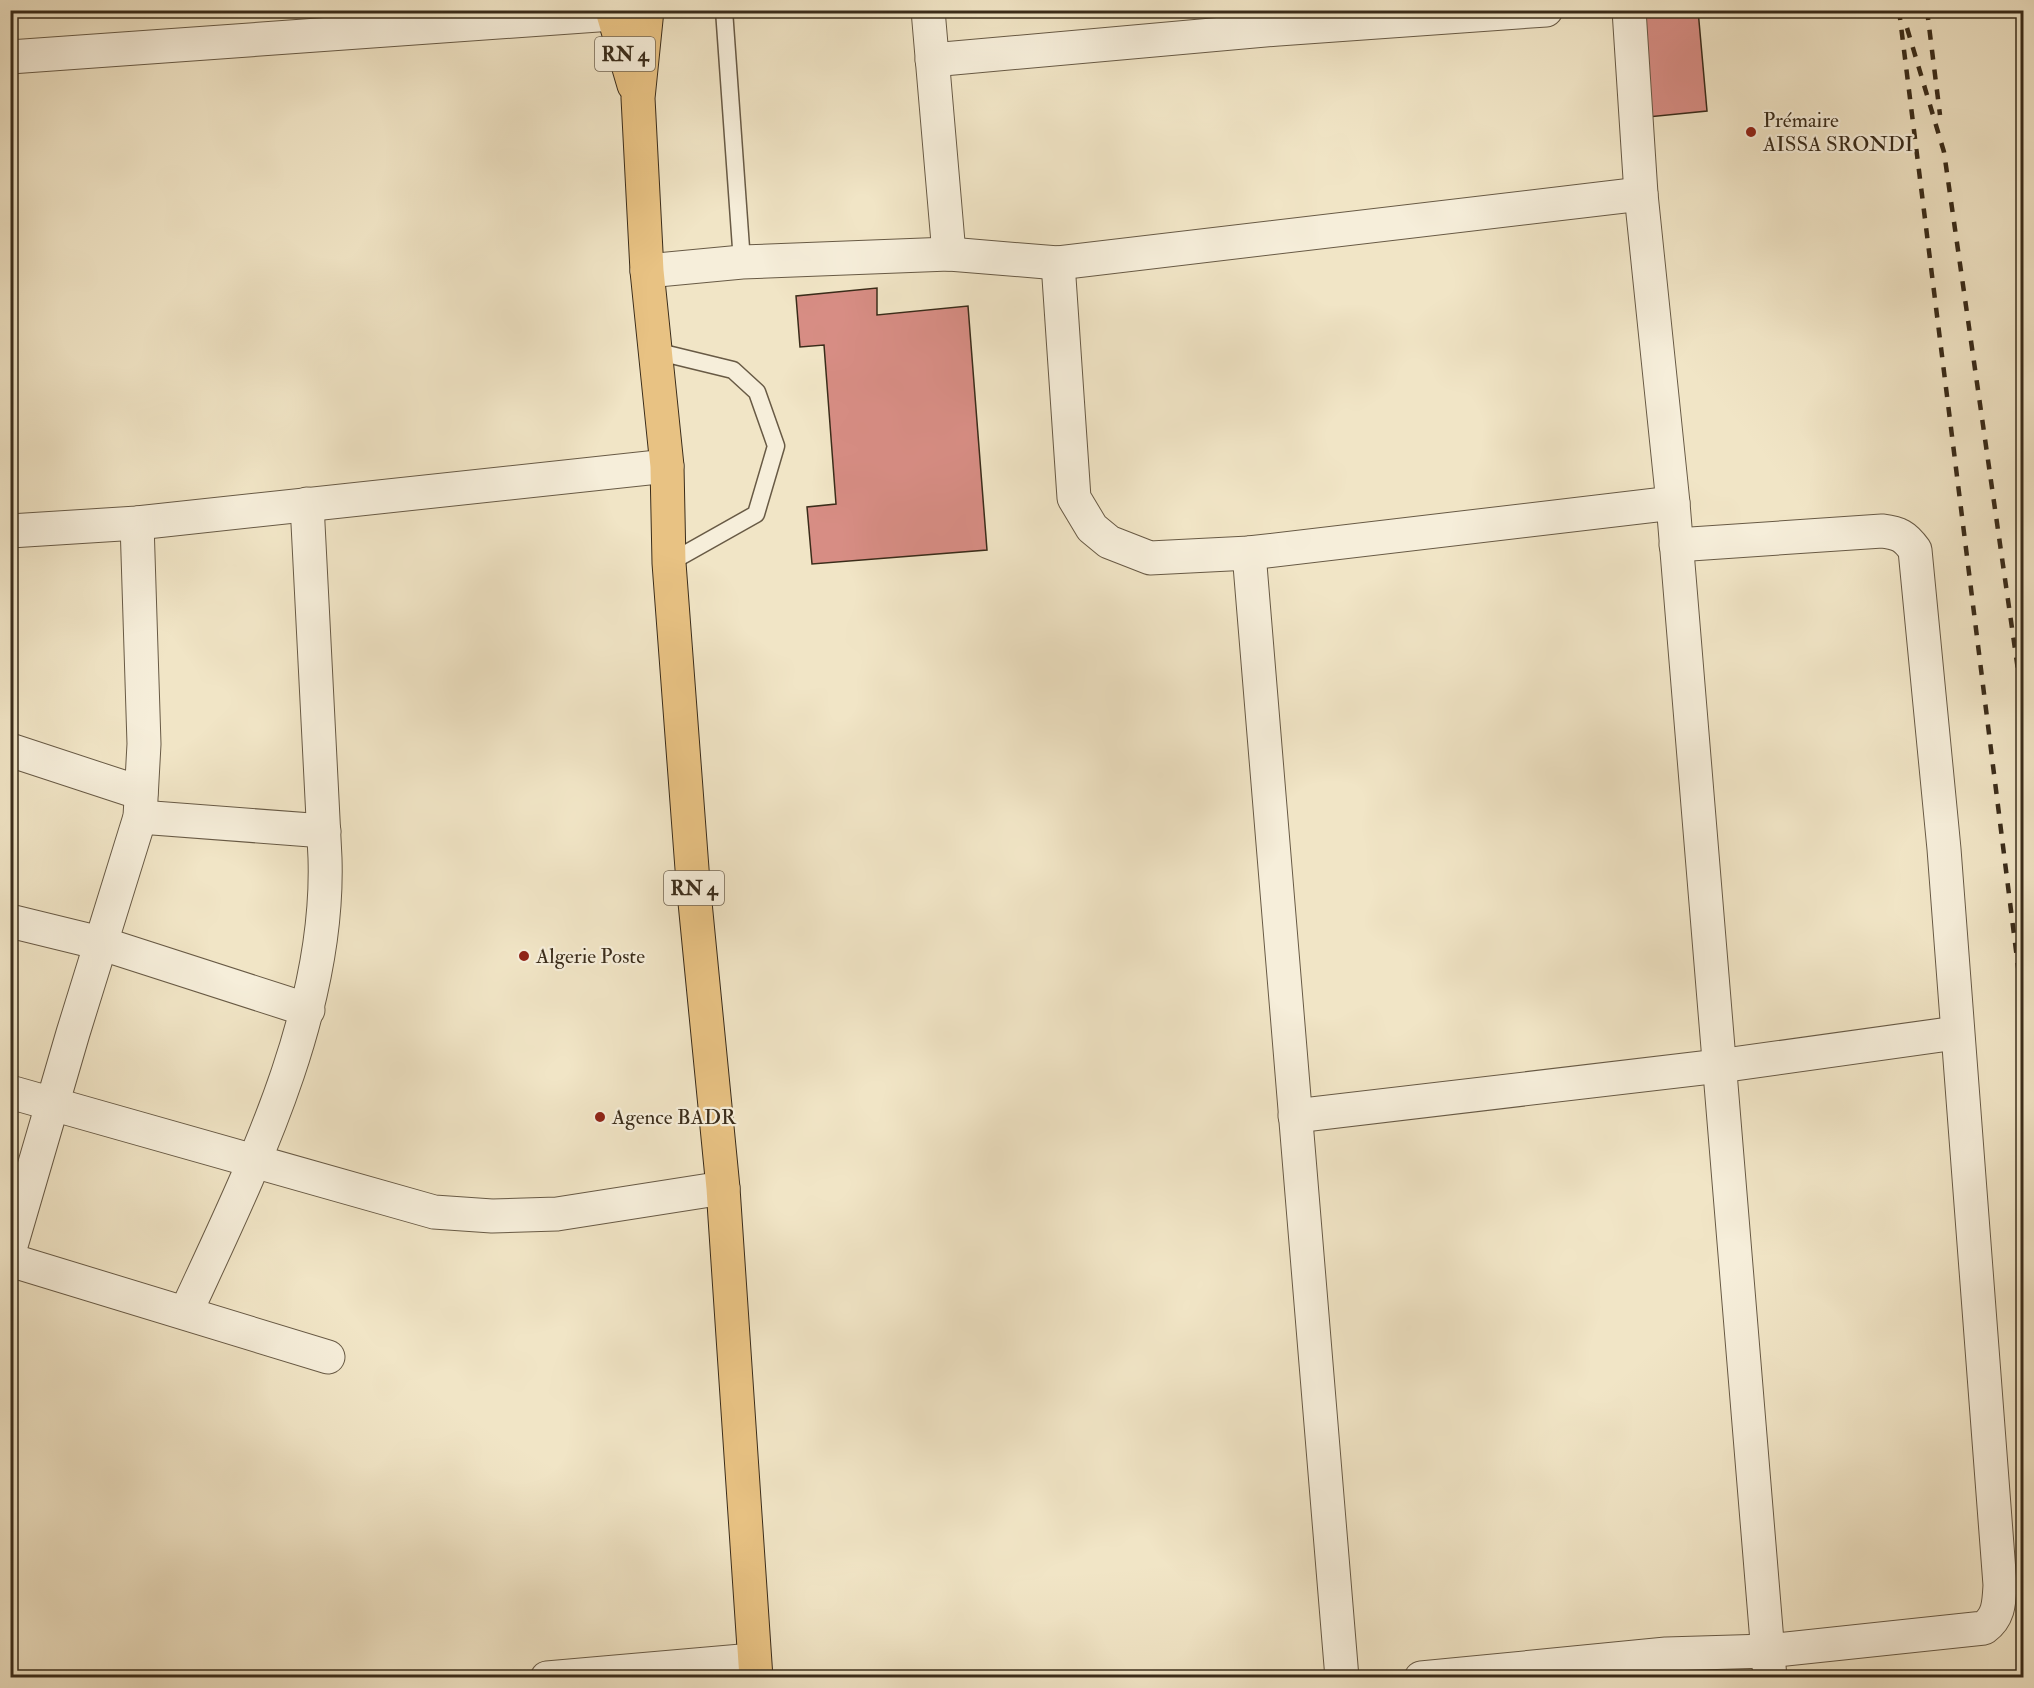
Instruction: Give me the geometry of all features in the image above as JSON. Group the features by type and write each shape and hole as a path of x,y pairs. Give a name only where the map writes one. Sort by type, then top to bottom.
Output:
{"main road":[{"name":"RN 4","path":"647,10 638,98 647,271 667,466 669,563 693,882 723,1188 754,1669"},
{"name":"RN 4","path":"612,12 638,98"}],"street":[{"path":"928,10 949,254"},
{"path":"932,60 1448,14 1546,10"},
{"path":"1629,10 1641,194 1673,503 1768,1664"},
{"path":"10,57 612,12"},
{"path":"647,271 742,262 949,254 1058,263 1641,194"},
{"path":"1058,263 1074,498 1092,528 1116,546 1150,558 1249,553 1673,503"},
{"path":"10,531 137,523 667,466"},
{"path":"186,1312 255,1161 308,1010 321,936 326,891 307,504"},
{"path":"10,1249 141,805 144,744 137,523"},
{"path":"1421,1677 1666,1654 1768,1664 1983,1628 1992,1622 1998,1609 2000,1585 1956,1033 1944,849 1915,550 1907,538 1899,533 1882,531 1676,545"},
{"path":"1249,553 1342,1677"},
{"path":"10,750 141,805 324,831"},
{"path":"10,921 100,943 308,1010"},
{"path":"1295,1116 1719,1066 1956,1033"},
{"path":"10,1092 434,1212 480,1215 557,1214 723,1188"},
{"path":"10,1260 328,1357"},
{"path":"547,1677 754,1669"}],"lane":[{"path":"724,10 742,262"},
{"path":"655,351 733,370 757,392 776,446 756,514 669,563"}],"building":[{"path":"1637,10 1698,10 1707,111 1648,117"},
{"path":"877,288 877,315 968,306 987,550 812,564 807,507 836,504 824,345 800,347 796,296"}],"railway":[{"path":"1899,10 2024,1015"},
{"path":"1927,10 1940,115"},
{"path":"1907,28 1944,152 2024,712"}],"place":[{"name":"Prémaire AISSA SRONDI","path":"1751,132"},
{"name":"Algerie Poste","path":"524,956"},
{"name":"Agence BADR","path":"600,1117"}]}
